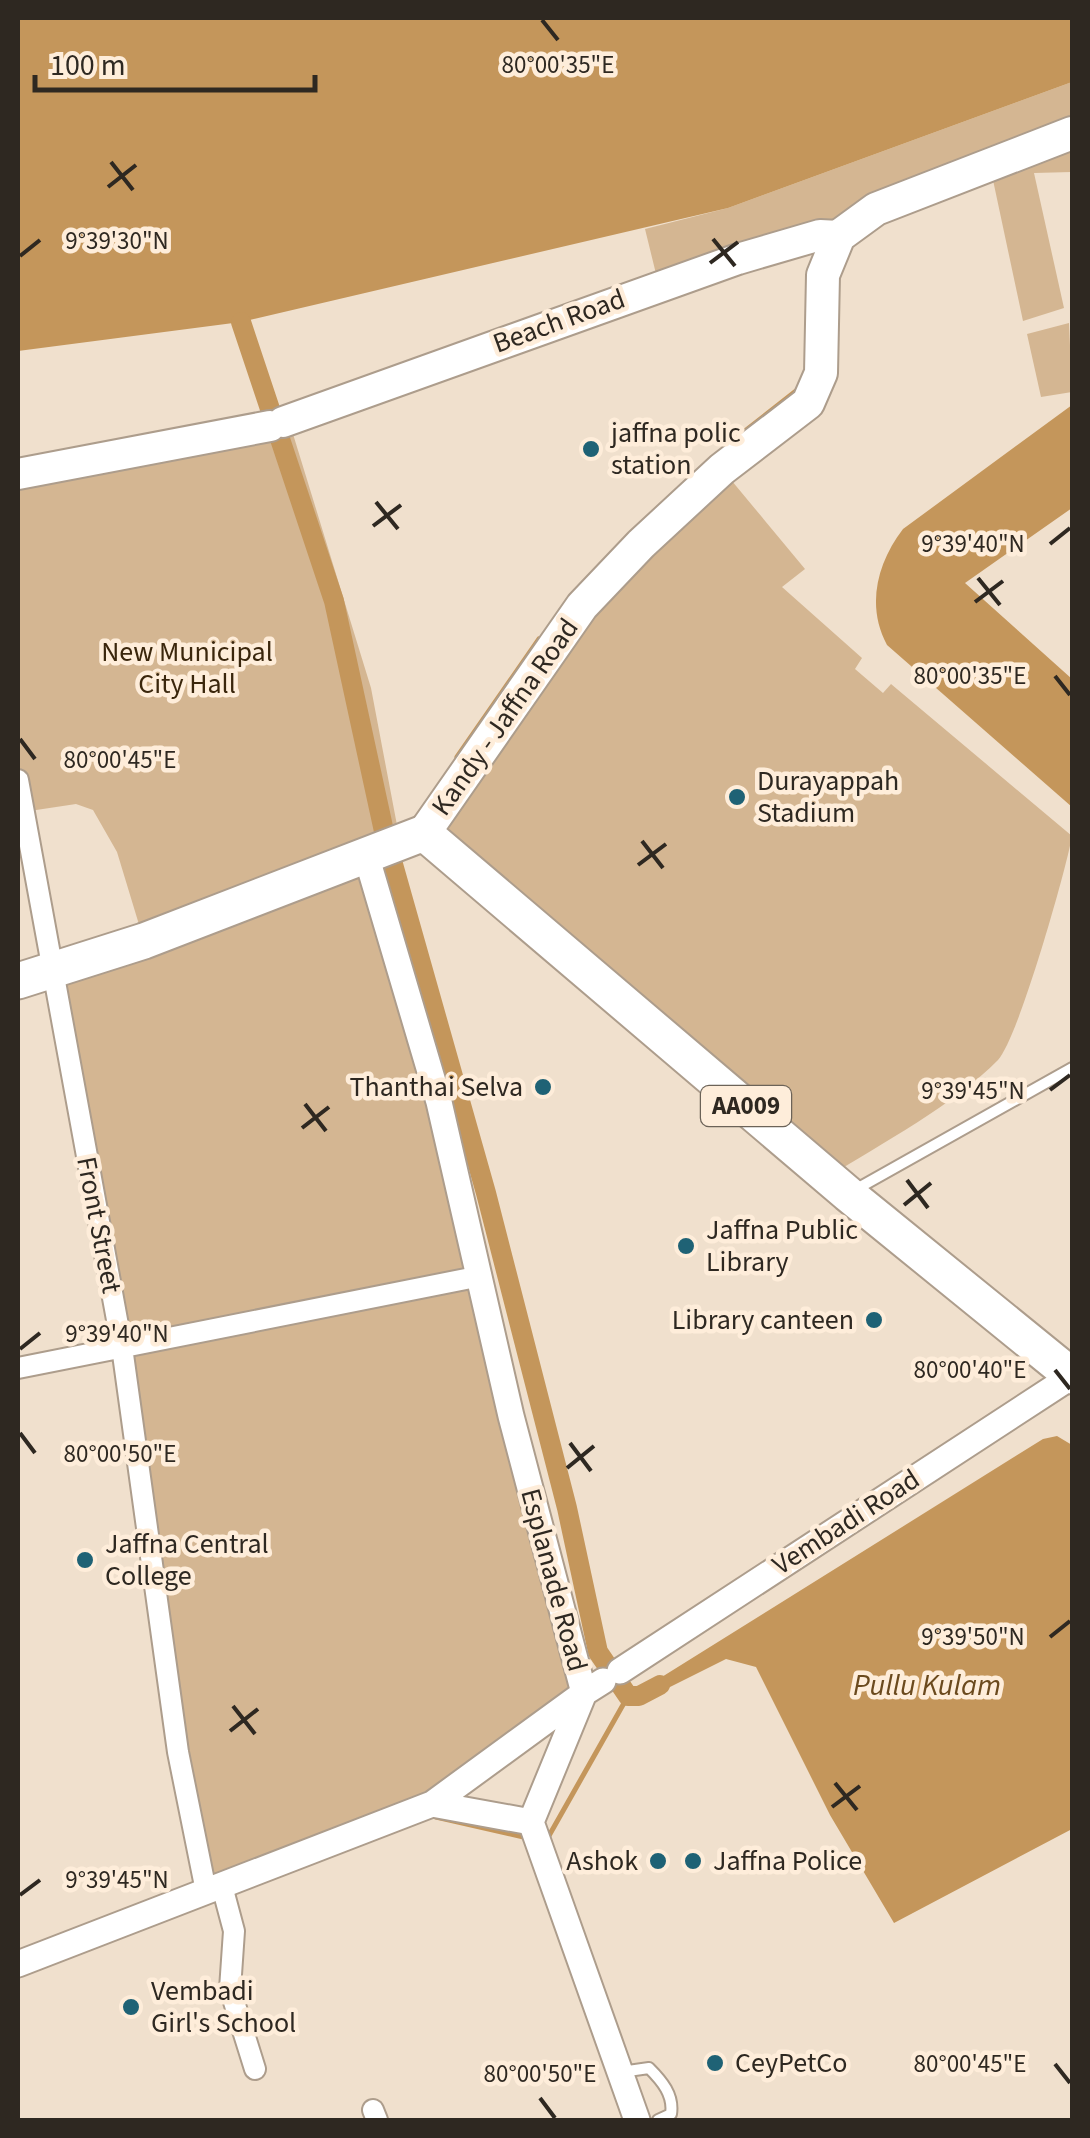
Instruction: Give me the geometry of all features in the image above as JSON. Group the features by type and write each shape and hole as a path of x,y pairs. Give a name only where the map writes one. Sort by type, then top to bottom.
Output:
{"highway":[{"name":"Kandy - Jaffna Road","path":"34,977 424,833"},
{"name":"AA009","path":"424,833 848,1194 1072,1376"}],"main road":[{"path":"839,236 876,209 1072,133"},
{"name":"Beach Road","path":"18,474 276,424 738,259 820,235 839,236"},
{"name":"Kandy - Jaffna Road","path":"424,833 582,606 641,544 722,470 808,403 822,373 821,288 839,236"}],"street":[{"path":"18,780 34,977"},
{"name":"Esplanade Road","path":"18,1964 432,1804 602,1682 512,1416 439,1102 366,855"},
{"name":"Front Street","path":"34,977 122,1347 178,1752 214,1888 234,1932 230,1990 255,2068"},
{"path":"18,1368 481,1276"},
{"name":"Vembadi Road","path":"602,1682 1072,1376"},
{"path":"602,1682 535,1834 637,2120"},
{"path":"432,1804 535,1834"}],"lane":[{"path":"848,1194 873,1176 1072,1068"},
{"path":"621,2072 649,2068 658,2077 673,2104 671,2114 658,2120"}],"green space":[{"path":"1072,82 1072,172 1034,173 1064,308 1023,321 990,166 659,286 645,229 728,208"},
{"path":"1069,323 1072,392 1041,397 1027,334"},
{"name":"New Municipal City Hall","path":"289,421 371,688 400,841 366,855 584,1693 432,1804 206,1891 51,973 144,941 117,852 93,810 76,804 23,812 18,780 18,474"},
{"name":"Durayappah Stadium","path":"722,469 805,569 782,587 862,658 855,669 883,693 891,684 1072,836 1029,989 998,1060 939,1108 828,1177 424,833 582,606"}],"water":[{"path":"18,18 1072,18 1072,82 728,208 241,322 18,351"},
{"path":"1072,405 1072,508 965,583 1072,679 1072,807 887,645 876,600 881,570 903,529"},
{"name":"Pullu Kulam","path":"1057,1436 1072,1445 1072,1829 894,1923 830,1815 756,1667 726,1659 662,1691 657,1680 1043,1439"}],"waterway":[{"path":"241,322 334,601 385,836 486,1193 567,1508 598,1652 628,1696 639,1696 660,1685"},
{"path":"731,442 796,391"},
{"path":"457,757 539,639"},
{"path":"546,1841 628,1696"},
{"path":"436,1817 528,1838"}],"place":[{"name":"jaffna polic station","path":"591,449"},
{"name":"Durayappah Stadium","path":"737,797"},
{"name":"Thanthai Selva","path":"543,1087"},
{"name":"Jaffna Public Library","path":"686,1246"},
{"name":"Library canteen","path":"874,1320"},
{"name":"Jaffna Central College","path":"85,1560"},
{"name":"Ashok","path":"658,1861"},
{"name":"Jaffna Police","path":"693,1861"},
{"name":"Vembadi Girl's School","path":"131,2007"},
{"name":"CeyPetCo","path":"715,2063"}]}
